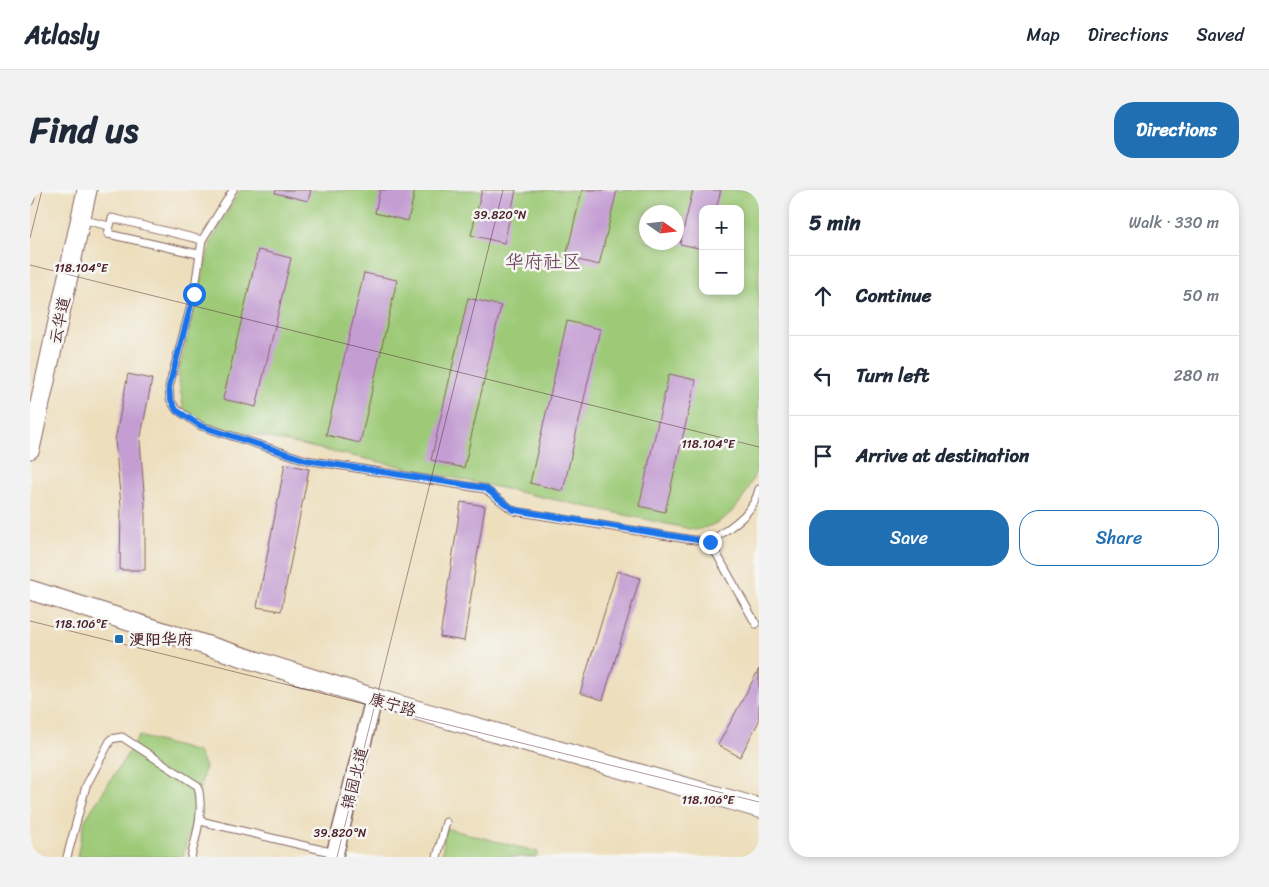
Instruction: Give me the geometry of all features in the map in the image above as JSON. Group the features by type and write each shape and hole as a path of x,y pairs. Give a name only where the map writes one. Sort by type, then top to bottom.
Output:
{"main road":[{"name":"云华道","path":"30,450 87,190"},
{"name":"康宁路","path":"30,590 374,698 759,808"}],"street":[{"name":"锦园北道","path":"334,855 374,698"}],"lane":[{"path":"30,201 33,190"},
{"path":"233,190 202,240 198,254 194,294 169,387 170,398 176,410 201,426 306,460 485,488 514,510 710,542 746,516 756,501 759,489"},
{"path":"198,254 108,234 109,226 112,218 202,240"},
{"path":"81,219 109,226"},
{"path":"710,542 756,624"},
{"path":"67,857 86,786 111,739 122,737 198,786 201,798 200,821 191,857"},
{"path":"200,821 334,855"},
{"path":"437,857 446,822"}],"green space":[{"path":"240,190 759,190 759,460 745,496 738,506 708,527 695,530 195,422 183,406 178,374 211,242"},
{"path":"139,736 198,752 205,767 183,857 77,857 85,820"},
{"path":"445,828 538,852 536,857 442,857"}],"building":[{"path":"276,190 311,190 308,201 275,193"},
{"path":"380,190 415,190 408,221 375,213"},
{"path":"482,190 516,190 504,243 471,235"},
{"path":"582,190 617,190 599,265 566,257"},
{"path":"693,190 721,190 717,205 699,205 699,248 684,245 684,227"},
{"path":"258,250 291,258 256,407 223,399"},
{"path":"364,273 397,280 360,443 326,435"},
{"path":"468,298 501,306 464,468 431,460"},
{"path":"567,321 600,329 563,491 530,483"},
{"path":"128,374 152,379 140,441 145,505 145,570 120,570 121,506 115,440"},
{"path":"669,374 696,380 665,512 639,506"},
{"path":"285,464 309,469 281,611 257,607"},
{"path":"461,502 485,506 464,641 440,637"},
{"path":"617,571 640,578 603,700 580,693"},
{"path":"759,669 759,721 740,757 718,745"}],"place":[{"name":"浭阳华府","path":"119,639"}],"district":[{"name":"华府社区","path":"543,261"}],"route":[{"path":"194,294 169,387 170,398 176,410 201,426 306,460 485,488 514,510 710,542"}]}
